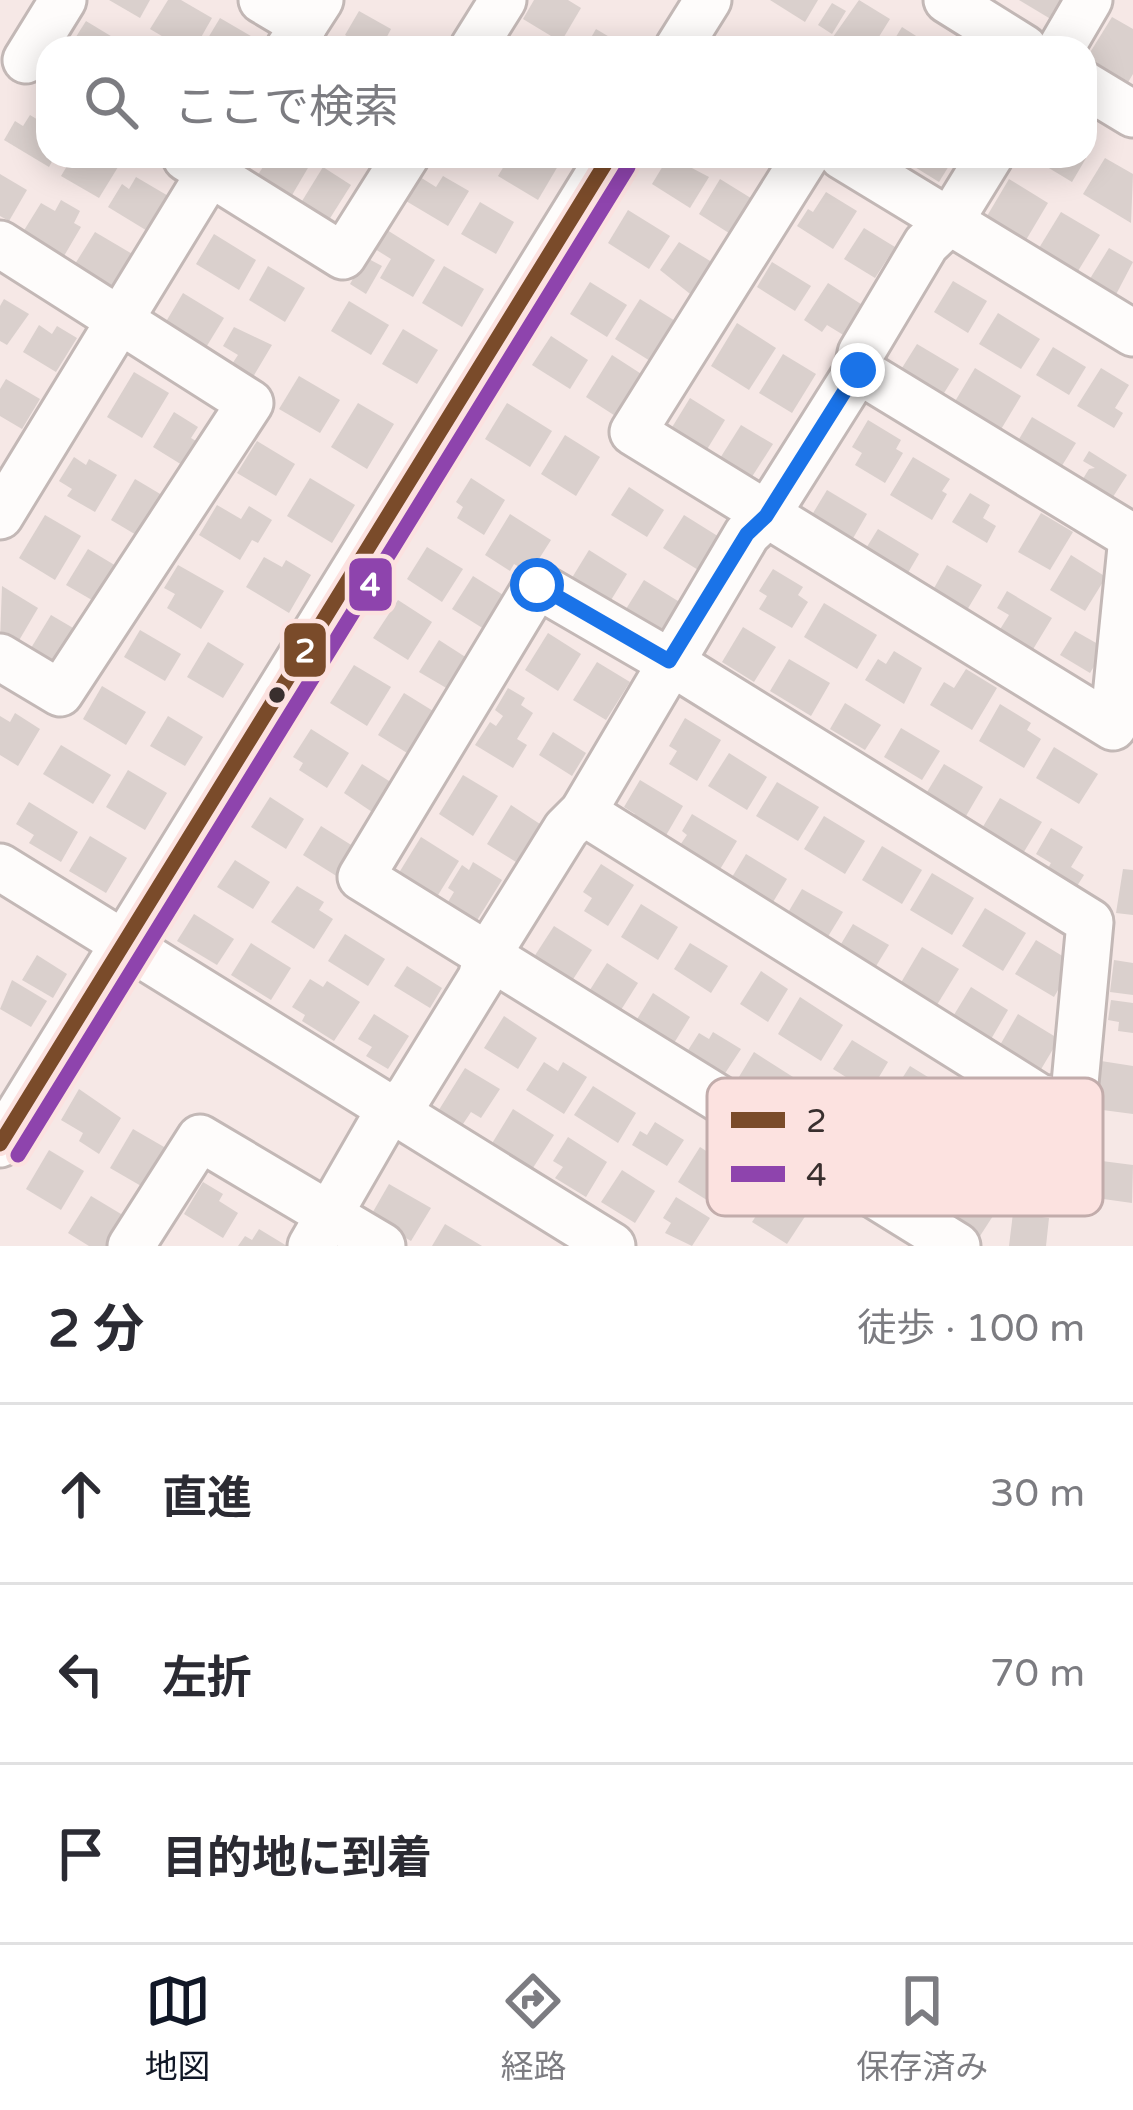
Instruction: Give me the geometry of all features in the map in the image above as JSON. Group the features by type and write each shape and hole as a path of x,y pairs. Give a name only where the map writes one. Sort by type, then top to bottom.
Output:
{"street":[{"path":"40,36 63,0"},
{"path":"262,0 304,24"},
{"path":"480,36 503,0"},
{"path":"686,36 708,0"},
{"path":"947,0 1005,36"},
{"path":"1067,36 1089,0"},
{"path":"1097,93 1133,115"},
{"path":"0,516 15,459 122,321 201,168"},
{"path":"215,168 343,256 398,168"},
{"path":"0,1144 603,168"},
{"path":"798,168 633,432 1112,728 1132,537 858,370"},
{"path":"862,168 1133,333"},
{"path":"320,1230 383,1120 409,1095 481,978 487,956 660,687 669,661 747,534 766,516 858,370 861,353 926,244 950,220 982,168"},
{"path":"0,244 250,403 60,694 0,657"},
{"path":"707,1092 361,877 537,585 669,661 1090,922 1076,1078"},
{"path":"583,812 1010,1078"},
{"path":"0,867 612,1246"},
{"path":"130,1246 200,1138 320,1230 382,1246"},
{"path":"908,1216 957,1246"}],"building":[{"path":"109,0 150,0 140,18"},
{"path":"168,0 181,0 212,18 202,36 162,36 150,29"},
{"path":"534,0 568,0 581,8 565,36 551,36 523,19"},
{"path":"770,0 818,0 805,22"},
{"path":"859,0 890,19 879,36 834,36"},
{"path":"1019,0 1067,0 1054,21"},
{"path":"832,3 846,11 832,34 818,25"},
{"path":"359,11 391,29 387,36 345,35"},
{"path":"1112,17 1133,29 1133,74 1127,84 1097,66 1097,41"},
{"path":"220,18 251,36 209,36"},
{"path":"86,21 111,36 77,36"},
{"path":"30,115 36,119 36,159 4,140 15,121 23,126"},
{"path":"1105,158 1133,174 1131,223 1083,194"},
{"path":"66,168 117,168 99,198 61,176"},
{"path":"262,168 308,168 288,202 254,181"},
{"path":"322,168 351,185 327,223 299,206"},
{"path":"503,168 557,168 538,200 498,176"},
{"path":"662,168 692,168 709,177 690,208 652,184"},
{"path":"916,168 948,168 939,182"},
{"path":"1049,168 1080,168 1072,182"},
{"path":"0,174 27,190 9,221 0,216"},
{"path":"443,176 469,191 448,226 406,201 420,177 436,187"},
{"path":"136,177 170,197 149,232 108,207 122,184 129,189"},
{"path":"720,179 754,200 732,235 699,214"},
{"path":"1009,179 1048,203 1026,240 987,216"},
{"path":"826,192 857,211 833,249 797,226"},
{"path":"61,200 80,211 74,223 81,227 64,256 23,232 41,203 55,211"},
{"path":"480,202 514,222 496,254 461,234"},
{"path":"628,210 670,236 649,269 608,243"},
{"path":"1061,212 1100,235 1078,271 1039,248"},
{"path":"864,228 895,247 875,278 844,259"},
{"path":"387,230 435,260 413,297 380,278 391,259 375,249"},
{"path":"95,232 134,255 115,287 75,264"},
{"path":"214,234 256,260 239,290 196,264"},
{"path":"679,242 720,267 699,301 660,270"},
{"path":"1109,248 1133,262 1110,306 1083,290"},
{"path":"365,257 382,266 366,294 350,284"},
{"path":"772,262 811,286 795,311 757,287"},
{"path":"268,266 305,288 285,322 249,300"},
{"path":"444,266 484,289 462,327 422,303"},
{"path":"953,281 987,301 968,333 934,312"},
{"path":"590,282 627,305 607,337 570,314"},
{"path":"828,283 864,306 845,336 827,325 822,332 804,320"},
{"path":"183,293 224,318 205,349 164,325"},
{"path":"4,299 29,314 7,345 0,341"},
{"path":"640,299 680,324 655,364 615,339"},
{"path":"349,301 389,325 371,355 331,331"},
{"path":"998,313 1040,339 1021,369 979,344"},
{"path":"737,323 776,348 749,390 711,366"},
{"path":"39,325 52,334 57,326 77,338 56,372 23,352"},
{"path":"234,327 272,345 253,377 232,364 238,355 223,346"},
{"path":"403,329 438,350 417,384 382,364"},
{"path":"551,336 588,360 570,389 532,365"},
{"path":"917,344 959,369 939,401 897,376"},
{"path":"1053,347 1086,367 1069,395 1036,375"},
{"path":"783,354 816,374 792,413 759,393"},
{"path":"612,355 646,377 620,419 586,397"},
{"path":"975,368 1021,396 1000,431 954,403"},
{"path":"1101,368 1129,385 1115,408 1123,413 1114,428 1077,406"},
{"path":"134,372 169,393 142,438 107,417"},
{"path":"299,376 340,400 320,433 279,409"},
{"path":"6,379 40,399 22,429 0,416 0,389"},
{"path":"690,398 725,420 706,451 671,429"},
{"path":"358,403 394,424 367,469 331,447"},
{"path":"507,403 552,431 530,467 485,439"},
{"path":"174,412 198,427 191,438 201,444 187,468 153,447"},
{"path":"1032,417 1076,443 1055,477 1012,451"},
{"path":"868,420 901,440 896,449 903,453 885,483 855,465 862,453 852,447"},
{"path":"741,425 773,444 748,483 717,463"},
{"path":"565,435 600,457 576,496 541,474"},
{"path":"257,441 295,464 276,496 237,473"},
{"path":"1089,451 1127,475 1111,500 1076,490 1089,469 1095,468 1083,461"},
{"path":"74,457 86,465 89,459 117,475 95,512 67,496 72,489 59,481"},
{"path":"913,457 950,479 932,520 890,495"},
{"path":"310,478 355,505 332,543 287,516"},
{"path":"471,478 505,500 484,535 457,518 463,507 456,502"},
{"path":"135,479 167,498 143,539 111,520"},
{"path":"629,487 664,510 647,537 611,515"},
{"path":"827,490 867,514 848,547 807,523"},
{"path":"970,493 990,505 983,518 996,526 987,543 952,522"},
{"path":"217,505 241,519 249,506 272,520 240,560 199,535"},
{"path":"1041,513 1073,532 1050,570 1018,552"},
{"path":"510,514 551,540 530,573 514,564 510,571 485,555"},
{"path":"45,515 81,536 55,580 19,558"},
{"path":"684,515 724,540 703,573 663,548"},
{"path":"878,529 919,554 902,583 860,558"},
{"path":"427,547 463,569 442,602 407,579"},
{"path":"88,549 126,572 97,603 66,585"},
{"path":"589,550 627,574 608,605 570,581"},
{"path":"1071,555 1106,577 1085,611 1050,590"},
{"path":"264,557 282,567 286,560 311,575 289,613 246,587"},
{"path":"178,565 224,591 201,629 167,608 175,594 164,588"},
{"path":"947,565 982,585 967,610 933,590"},
{"path":"773,569 803,587 798,595 808,602 792,628 759,609 767,596 759,591"},
{"path":"473,576 513,601 492,634 452,609"},
{"path":"644,580 686,606 668,635 626,609"},
{"path":"2,586 38,608 14,649 0,641"},
{"path":"1007,591 1052,618 1032,651 999,631 1009,615 997,608"},
{"path":"398,600 432,622 408,660 373,638"},
{"path":"824,603 877,635 857,669 804,637"},
{"path":"51,615 85,635 63,673 28,653"},
{"path":"743,627 776,647 754,682 722,662"},
{"path":"140,630 181,654 165,681 124,657"},
{"path":"1075,631 1105,648 1090,673 1060,655"},
{"path":"548,633 581,654 558,691 525,670"},
{"path":"439,640 467,658 448,689 419,672"},
{"path":"208,642 244,664 223,698 187,677"},
{"path":"894,651 922,668 904,704 865,680 878,659 886,664"},
{"path":"789,659 830,683 811,716 770,691"},
{"path":"597,662 630,682 606,720 573,700"},
{"path":"354,665 391,687 367,726 330,703"},
{"path":"966,669 997,688 972,730 930,705 944,682 954,688"},
{"path":"102,686 146,712 126,745 83,719"},
{"path":"508,688 525,698 521,705 533,713 517,739 527,745 513,768 475,745 490,722 496,726 503,716 495,710"},
{"path":"404,693 438,714 412,756 378,735"},
{"path":"845,703 881,725 865,750 830,729"},
{"path":"1000,704 1031,723 1027,730 1041,739 1024,768 979,741"},
{"path":"15,713 40,729 18,766 0,755 0,716 10,722"},
{"path":"168,716 203,737 185,766 150,746"},
{"path":"685,718 721,740 697,781 669,764 677,751 669,746"},
{"path":"901,728 940,751 922,780 884,757"},
{"path":"311,729 349,753 327,788 299,770 303,763 293,757"},
{"path":"553,732 586,753 572,776 539,755"},
{"path":"61,745 111,775 93,804 43,774"},
{"path":"1054,747 1098,774 1079,804 1036,778"},
{"path":"729,753 767,777 747,810 708,786"},
{"path":"362,764 397,786 378,816 344,793"},
{"path":"944,764 983,787 966,816 927,792"},
{"path":"128,770 167,793 145,830 106,807"},
{"path":"463,775 498,796 473,836 439,814"},
{"path":"640,780 683,806 661,844 629,825 635,814 624,807"},
{"path":"777,782 819,807 798,841 756,816"},
{"path":"270,797 304,819 286,849 251,827"},
{"path":"1000,798 1042,822 1019,860 978,835"},
{"path":"29,802 78,832 61,862 29,843 34,835 16,824"},
{"path":"511,805 540,824 516,862 487,844"},
{"path":"692,814 737,841 716,876 676,851 687,835 682,831"},
{"path":"824,816 865,841 845,874 804,849"},
{"path":"321,826 356,848 338,877 303,855"},
{"path":"1051,828 1083,847 1071,867 1084,875 1072,894 1043,877 1051,863 1036,854"},
{"path":"90,836 127,858 106,893 69,871"},
{"path":"421,837 459,861 435,900 397,876"},
{"path":"882,846 922,870 902,904 862,880"},
{"path":"746,854 787,879 767,912 726,887"},
{"path":"235,860 270,882 253,909 217,887"},
{"path":"473,862 502,880 471,930 442,912 454,892 448,888 462,865 469,870"},
{"path":"601,864 634,885 608,926 584,911 592,898 583,892"},
{"path":"1123,869 1133,870 1133,915 1116,913"},
{"path":"932,873 974,898 952,935 910,910"},
{"path":"297,886 324,902 319,910 333,919 314,949 271,922"},
{"path":"802,889 843,912 821,948 786,916"},
{"path":"641,904 678,927 658,960 621,937"},
{"path":"985,908 1026,933 1003,971 962,946"},
{"path":"194,914 234,939 217,965 177,941"},
{"path":"853,924 889,945 873,971 838,949"},
{"path":"554,926 592,950 570,984 532,960"},
{"path":"345,934 385,959 368,986 328,961"},
{"path":"1036,940 1074,963 1054,997 1015,974"},
{"path":"251,943 291,968 271,1000 231,975"},
{"path":"690,943 728,966 711,993 674,969"},
{"path":"922,947 959,969 935,1008 899,986"},
{"path":"37,955 67,974 53,998 22,980"},
{"path":"1114,960 1133,963 1133,995 1110,992"},
{"path":"607,963 638,983 614,1021 583,1001"},
{"path":"407,966 442,988 430,1008 394,986"},
{"path":"761,971 788,989 768,1022 740,1004"},
{"path":"310,979 323,987 327,981 360,1002 334,1041 302,1021 305,1015 292,1007"},
{"path":"12,980 47,1001 31,1027 0,1009"},
{"path":"971,987 1008,1010 987,1046 949,1023"},
{"path":"653,993 690,1017 671,1048 631,1029"},
{"path":"800,997 843,1025 821,1061 778,1034"},
{"path":"1111,1000 1133,1003 1133,1033 1118,1031 1119,1022 1108,1020"},
{"path":"374,1014 409,1036 388,1069 366,1056 372,1047 358,1039"},
{"path":"1018,1014 1059,1039 1037,1076 996,1052"},
{"path":"504,1016 537,1038 518,1069 484,1048"},
{"path":"713,1032 741,1049 722,1078 685,1055 699,1033 709,1039"},
{"path":"852,1040 888,1062 878,1078 847,1078 833,1069"},
{"path":"754,1052 793,1077 792,1078 738,1078"},
{"path":"1101,1061 1133,1066 1133,1114 1103,1110 1103,1078 1099,1078"},
{"path":"544,1062 558,1071 563,1062 587,1077 564,1114 526,1090"},
{"path":"910,1066 930,1078 902,1078"},
{"path":"465,1068 500,1089 481,1118 471,1112 461,1127 437,1113"},
{"path":"593,1086 636,1113 618,1143 574,1115"},
{"path":"79,1089 121,1118 99,1154 79,1141 83,1133 61,1120"},
{"path":"513,1109 554,1135 531,1171 491,1145"},
{"path":"655,1122 684,1140 667,1166 632,1145 640,1131 647,1135"},
{"path":"133,1129 171,1151 148,1190 110,1168"},
{"path":"568,1137 607,1162 586,1197 555,1178 563,1167 553,1161"},
{"path":"700,1147 707,1152 707,1200 678,1182"},
{"path":"49,1150 84,1171 61,1210 26,1189"},
{"path":"1103,1161 1133,1165 1132,1203 1103,1199"},
{"path":"622,1170 655,1191 635,1223 601,1202"},
{"path":"203,1182 223,1194 219,1201 238,1213 223,1238 184,1214"},
{"path":"389,1184 431,1208 411,1241 370,1217"},
{"path":"91,1196 131,1220 116,1246 89,1246 68,1233"},
{"path":"676,1197 710,1218 692,1246 665,1233 671,1223 663,1218"},
{"path":"756,1216 805,1216 787,1244 752,1222"},
{"path":"948,1216 993,1216 980,1236"},
{"path":"1013,1216 1049,1218 1046,1246 1009,1246"},
{"path":"445,1224 482,1246 432,1246"},
{"path":"259,1229 287,1246 238,1246 245,1236 252,1240"}],"transit line":[{"name":"2","path":"0,1144 603,168"},
{"name":"4","path":"18,1155 627,168"}],"route":[{"path":"537,585 669,661 747,534 766,516 858,370"}]}
